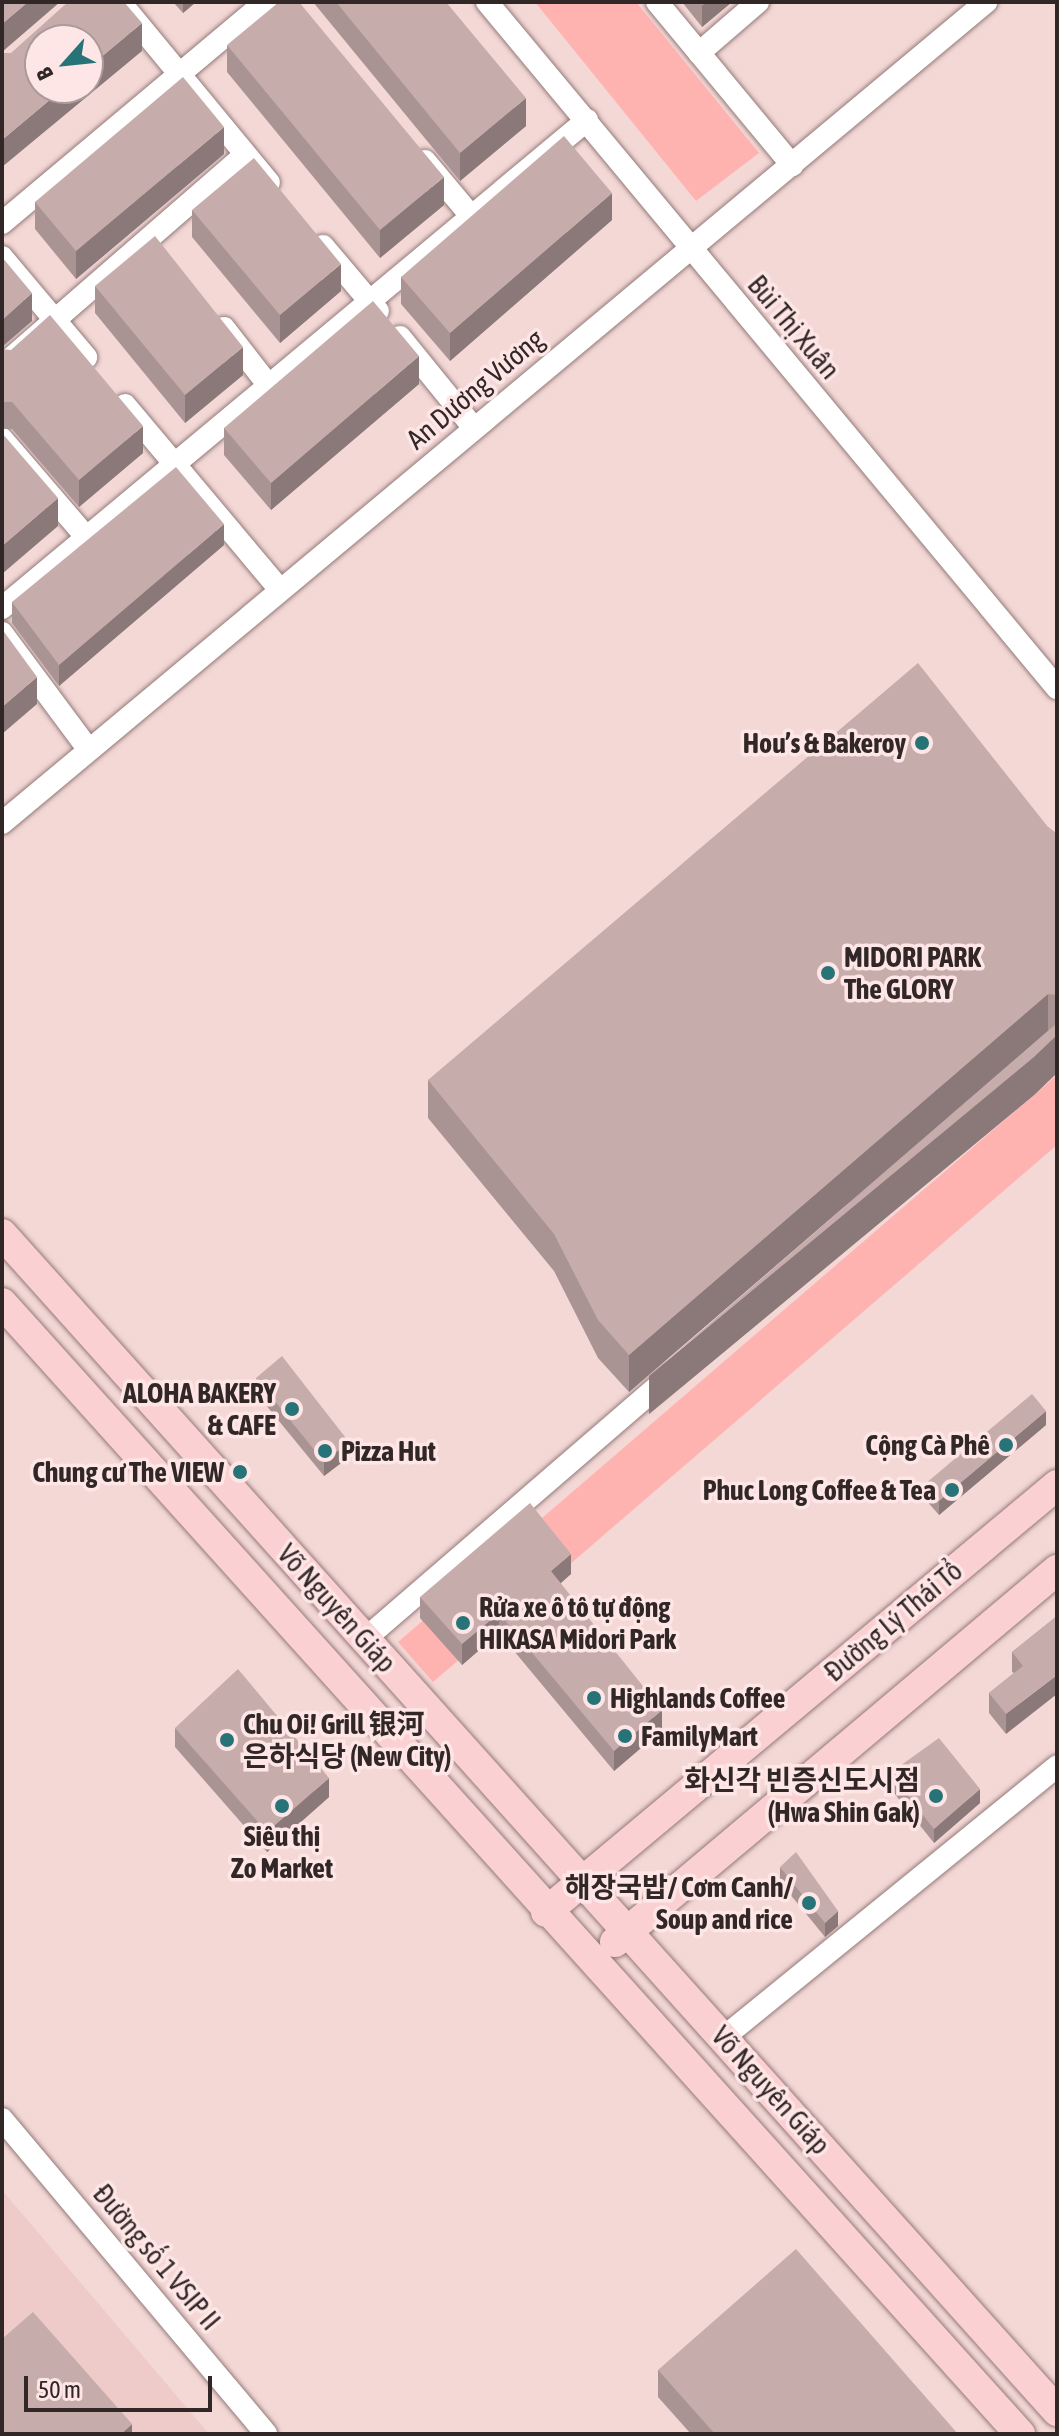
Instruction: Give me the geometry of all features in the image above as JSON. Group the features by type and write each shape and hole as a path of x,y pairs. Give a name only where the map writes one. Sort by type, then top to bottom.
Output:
{"main road":[{"name":"Võ Nguyên Giáp","path":"2,1234 365,1639 584,1877 1057,2411"},
{"name":"Võ Nguyên Giáp","path":"2,1303 546,1912 596,1959 1020,2434"},
{"name":"Đường Lý Thái Tổ","path":"546,1912 584,1877 1057,1485"},
{"path":"596,1959 1057,1570"}],"street":[{"path":"120,2 182,72 287,204"},
{"path":"2,223 265,2"},
{"name":"Bùi Thị Xuân","path":"487,2 1057,688"},
{"path":"657,2 792,165"},
{"path":"699,53 758,2"},
{"name":"An Dương Vương","path":"2,823 792,165 977,5"},
{"path":"2,608 587,120"},
{"path":"412,145 471,216"},
{"path":"2,366 245,155"},
{"path":"308,228 474,428"},
{"path":"152,236 170,259"},
{"path":"2,257 280,590"},
{"path":"207,306 270,387"},
{"path":"2,439 88,539"},
{"path":"2,633 88,749"},
{"path":"365,1639 687,1361"},
{"path":"724,2037 1057,1766"},
{"name":"Đường số 1 VSIP II","path":"2,2119 266,2434"}],"shaded area":[{"path":"535,2 636,2 759,153 696,201"},
{"path":"1057,1075 1057,1145 433,1682 398,1642"},
{"path":"2,2190 209,2434 2,2434"}],"building":[{"path":"2,2 28,2 2,24"},
{"path":"68,2 124,2 142,23 104,55 104,24 43,24"},
{"path":"279,2 299,2 444,177 380,230 227,45"},
{"path":"336,2 446,2 526,98 460,153"},
{"path":"24,41 24,104 45,104 2,140 2,53 11,53"},
{"path":"183,77 224,127 76,251 35,202"},
{"path":"564,136 612,193 450,333 401,277"},
{"path":"254,158 341,264 280,315 192,210"},
{"path":"155,236 243,347 185,395 95,286"},
{"path":"2,257 32,293 2,320"},
{"path":"373,301 419,356 271,483 224,428"},
{"path":"50,315 143,426 79,480 12,402 2,402 2,349 11,350"},
{"path":"2,433 58,498 2,546"},
{"path":"176,467 224,524 59,665 12,602"},
{"path":"2,629 37,677 2,707"},
{"name":"MIDORI PARK The GLORY","path":"918,663 1048,827 1057,834 1057,995 1048,994 629,1355 598,1320 554,1234 428,1080"},
{"path":"1057,1023 1057,1035 1034,1057 649,1376"},
{"path":"282,1356 349,1442 324,1462 256,1378"},
{"path":"1032,1394 1046,1411 939,1501 925,1484"},
{"path":"530,1503 571,1554 551,1571 662,1710 614,1751 499,1613 462,1644 420,1597"},
{"path":"1057,1616 1057,1675 1006,1714 989,1693 1023,1666 1012,1652"},
{"path":"238,1669 329,1778 267,1832 175,1728"},
{"path":"939,1738 980,1789 934,1829 890,1773"},
{"path":"796,1852 838,1911 825,1923 780,1867"},
{"path":"796,2249 958,2434 715,2434 658,2370"},
{"path":"33,2312 132,2424 121,2434 2,2434 2,2339"}],"place":[{"name":"Hou’s & Bakeroy","path":"922,743"},
{"name":"MIDORI PARK The GLORY","path":"828,973"},
{"name":"ALOHA BAKERY & CAFE","path":"292,1409"},
{"name":"Cộng Cà Phê","path":"1006,1445"},
{"name":"Pizza Hut","path":"325,1451"},
{"name":"Chung cư The VIEW","path":"240,1472"},
{"name":"Phuc Long Coffee & Tea","path":"952,1490"},
{"name":"Rửa xe ô tô tự động HIKASA Midori Park","path":"463,1623"},
{"name":"Highlands Coffee","path":"594,1698"},
{"name":"FamilyMart","path":"625,1736"},
{"name":"Chu Oi! Grill 银河 은하식당 (New City)","path":"227,1740"},
{"name":"화신각 빈증신도시점 (Hwa Shin Gak)","path":"936,1796"},
{"name":"Siêu thị Zo Market","path":"282,1806"},
{"name":"해장국밥/ Cơm Canh/ Soup and rice","path":"809,1903"}]}
